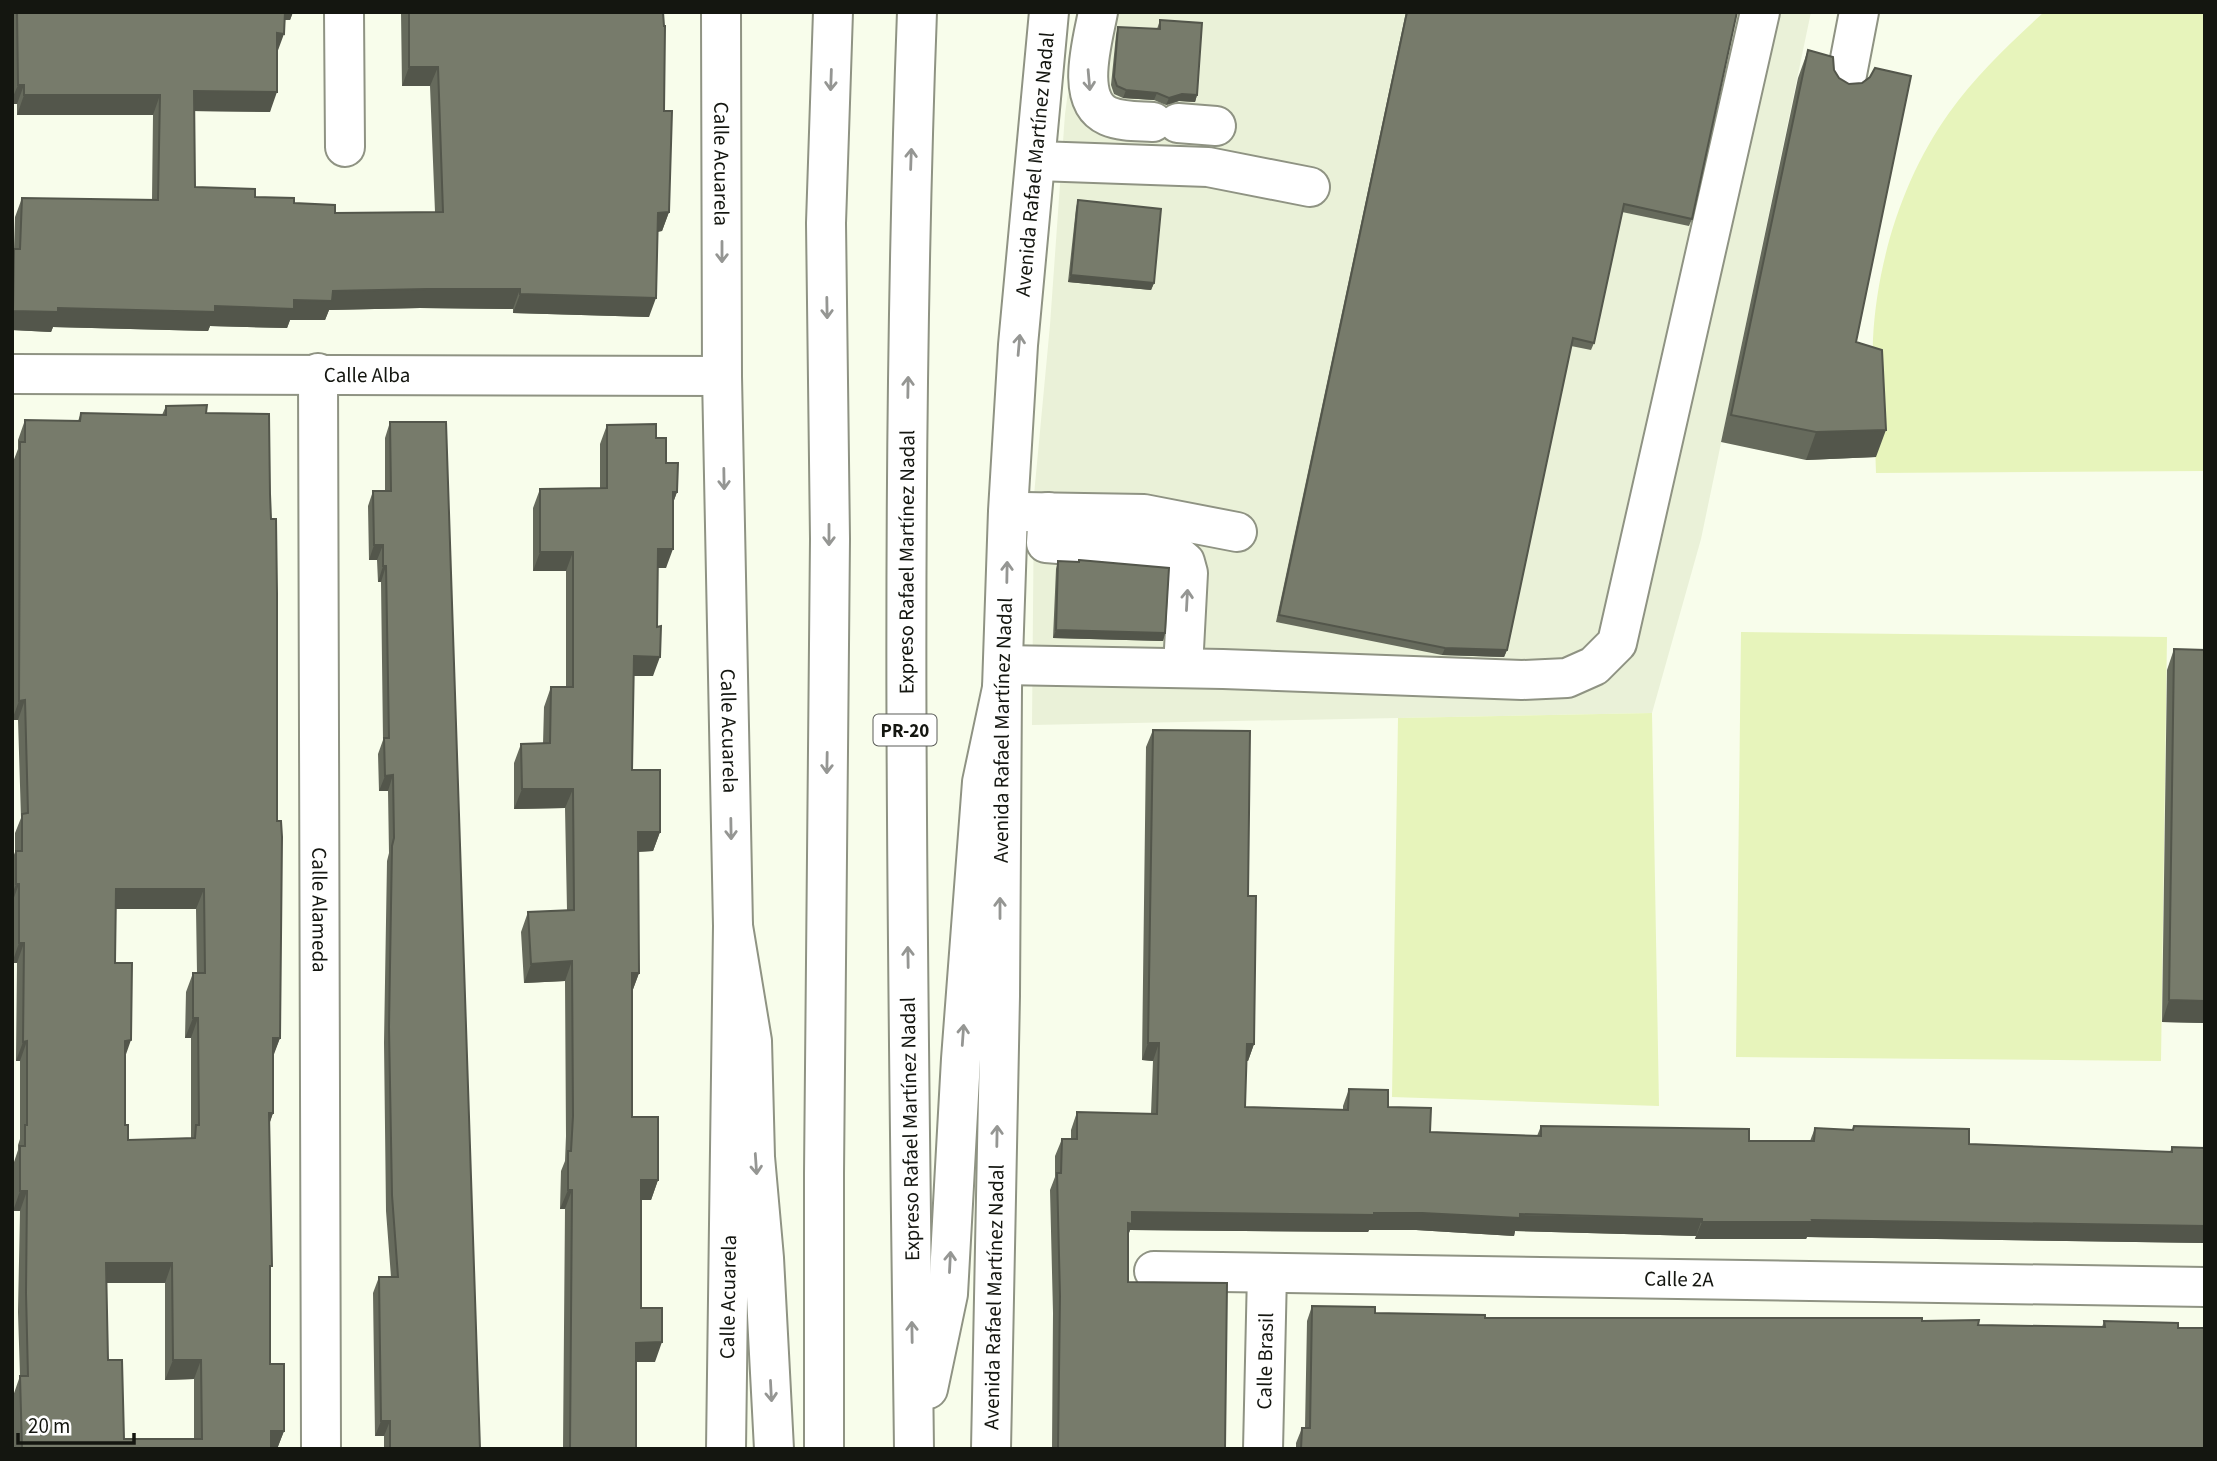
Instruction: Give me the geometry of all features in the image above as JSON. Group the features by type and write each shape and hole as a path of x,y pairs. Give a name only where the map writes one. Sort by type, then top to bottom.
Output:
{"main road":[{"path":"344,12 345,147"},
{"name":"Calle Acuarela","path":"721,12 722,376 733,926 726,1449"},
{"path":"824,1449 830,553 827,223 833,12"},
{"name":"Expreso Rafael Martínez Nadal","path":"914,1449 905,708 909,218 917,12"},
{"name":"Avenida Rafael Martínez Nadal","path":"991,1449 1000,1009 1002,676 1008,512 1018,345 1049,12"},
{"path":"1097,12 1088,69 1088,83 1096,107 1107,116 1216,126"},
{"path":"914,1449 948,1294 961,1059 982,782 1002,676 1183,668 1522,680 1567,678 1594,666 1617,643 1759,12"},
{"path":"1844,90 1859,12"},
{"path":"1037,161 1208,167 1310,187"},
{"name":"Calle Alameda","path":"318,373 321,1449"},
{"name":"Calle Alba","path":"12,374 722,376"},
{"path":"1008,512 1144,514 1237,532"},
{"path":"1048,512 1045,543 1159,552 1178,556 1185,562 1188,573 1183,668"},
{"path":"733,926 752,1041 755,1157 764,1258 774,1449"},
{"name":"Calle 2A","path":"1154,1271 2205,1287"},
{"name":"Calle Brasil","path":"1263,1449 1267,1273"}],"shaded area":[{"path":"1079,12 1811,12 1701,539 1652,713 1032,725 1034,495 1050,325 1065,114"}],"green space":[{"path":"2044,12 2205,12 2205,471 1876,473 1873,339 1880,280 1895,221 1918,164 1949,113 1982,73"},
{"path":"1741,632 2167,637 2161,1061 1736,1057"},
{"path":"1652,713 1659,1106 1392,1097 1398,718"}],"building":[{"path":"17,12 285,12 284,34 277,33 277,92 194,91 195,187 255,189 255,197 294,198 294,203 335,205 335,213 443,212 438,67 409,67 409,12 663,12 664,111 672,111 669,212 658,213 656,298 520,294 520,289 427,289 333,291 332,301 294,300 294,309 215,306 215,312 58,308 58,312 13,311 14,249 20,249 22,198 158,200 160,95 24,95 24,85 18,85"},
{"path":"1407,12 1737,12 1692,219 1624,204 1594,343 1573,338 1507,650 1445,648 1279,615"},
{"path":"1160,20 1202,23 1197,95 1182,94 1169,98 1157,93 1126,90 1117,86 1114,77 1118,27 1160,29"},
{"path":"1808,50 1833,57 1834,70 1839,78 1849,84 1862,83 1870,77 1875,68 1911,76 1856,342 1882,350 1886,430 1816,432 1731,415"},
{"path":"1078,200 1161,209 1154,283 1071,275"},
{"path":"207,405 206,413 269,414 271,519 276,519 277,821 281,821 282,837 280,1038 273,1038 273,1113 269,1113 272,1266 270,1364 284,1364 284,1431 271,1431 271,1449 22,1449 20,1376 28,1376 27,1191 20,1191 20,1146 25,1146 27,1125 27,1041 23,1042 24,943 19,943 16,851 22,851 22,814 28,813 25,700 19,701 20,442 25,442 25,420 80,421 81,413 166,415 166,406","holes":["116,889 204,889 205,973 193,973 193,1018 198,1018 199,1125 196,1125 195,1138 128,1140 128,1125 125,1125 125,1041 131,1040 132,963 115,963","106,1263 172,1263 173,1360 201,1360 202,1439 124,1439 122,1360 108,1360"]},
{"path":"390,422 446,422 480,1449 390,1449 390,1421 381,1421 379,1277 398,1277 392,1195 389,1027 393,775 385,776 384,738 389,738 386,566 383,566 383,545 374,545 373,491 391,491"},
{"path":"656,424 656,438 666,438 666,463 678,463 677,492 673,492 673,549 658,549 657,627 661,626 660,657 634,656 632,770 660,770 660,832 638,832 639,973 632,973 632,1117 658,1117 658,1180 641,1180 641,1308 662,1308 662,1342 636,1343 636,1449 570,1449 572,1190 568,1190 568,1151 571,1151 573,1116 572,961 531,964 528,912 574,910 573,789 522,789 521,744 550,743 551,687 573,687 573,552 540,552 540,489 607,488 607,425"},
{"path":"1079,560 1169,568 1165,633 1056,630 1058,561"},
{"path":"2174,649 2205,650 2205,1001 2169,1000"},
{"path":"1153,730 1250,731 1248,896 1256,896 1254,1044 1247,1044 1245,1107 1348,1110 1349,1089 1388,1090 1388,1107 1431,1108 1430,1132 1541,1136 1541,1126 1749,1129 1749,1141 1814,1141 1815,1128 1853,1130 1854,1126 1969,1129 1969,1144 2172,1152 2172,1147 2205,1148 2205,1226 1812,1220 1813,1222 1702,1222 1702,1219 1520,1214 1520,1218 1422,1213 1374,1215 1132,1212 1132,1224 1128,1223 1128,1282 1227,1283 1225,1449 1058,1449 1060,1296 1057,1173 1061,1173 1062,1139 1077,1139 1077,1112 1157,1114 1159,1043 1148,1043"},
{"path":"1312,1306 1375,1307 1375,1313 1485,1315 1485,1318 1922,1318 1922,1321 1979,1320 1978,1325 2105,1327 2104,1321 2178,1323 2178,1328 2205,1328 2205,1449 1301,1449 1302,1428 1310,1428"}]}
